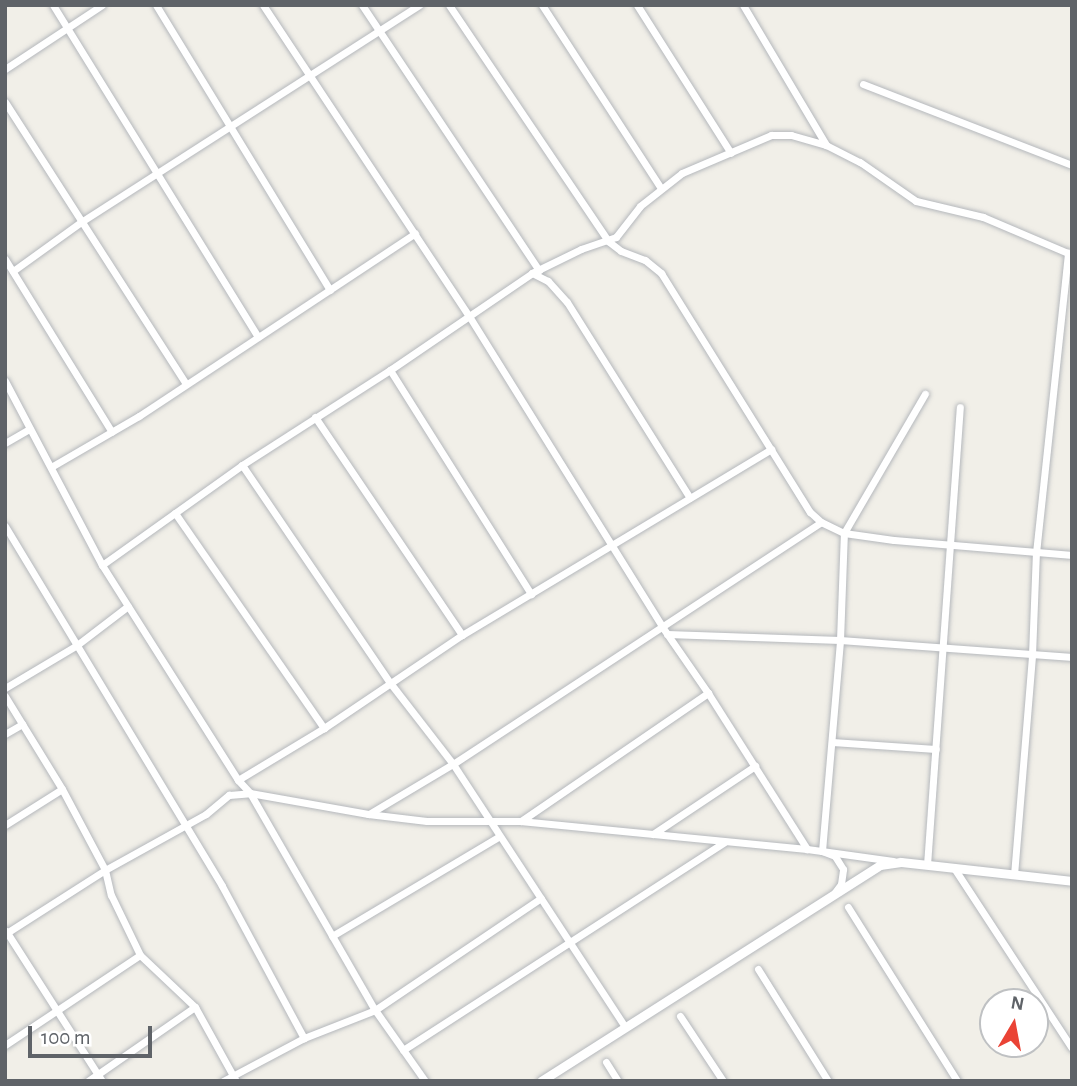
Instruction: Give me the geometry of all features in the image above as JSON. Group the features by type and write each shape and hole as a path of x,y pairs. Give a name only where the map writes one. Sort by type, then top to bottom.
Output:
{"street":[{"path":"53,5 258,337"},
{"path":"5,69 102,5"},
{"path":"156,5 330,289"},
{"path":"263,5 307,76 469,316 665,631 708,693 807,849"},
{"path":"362,5 535,272 548,281 567,302 690,498"},
{"path":"13,271 81,222 419,5"},
{"path":"449,5 608,240 621,251 645,260 661,274 810,512 821,522 844,533 948,546 1072,555"},
{"path":"542,5 661,188"},
{"path":"637,5 731,153"},
{"path":"743,5 826,145"},
{"path":"863,83 1072,165"},
{"path":"5,102 186,384"},
{"path":"102,565 242,465 535,272 619,234 636,210 682,173 778,134 826,145 860,162 916,201 983,217 1070,254 1036,553 1032,655 1014,875"},
{"path":"51,467 112,432 415,233"},
{"path":"5,259 112,432"},
{"path":"390,370 531,594"},
{"path":"5,381 102,565 238,780 250,793 374,1010 425,1081"},
{"path":"822,851 841,640 844,533 925,394"},
{"path":"926,865 960,407"},
{"path":"315,417 462,635"},
{"path":"5,443 29,429"},
{"path":"238,780 324,728 462,635 771,449"},
{"path":"242,465 391,684 453,764 488,822 625,1027"},
{"path":"175,513 324,728"},
{"path":"368,814 665,631 821,522"},
{"path":"5,526 185,824 304,1038"},
{"path":"5,688 77,645 128,606"},
{"path":"665,631 841,640 1072,657"},
{"path":"520,821 708,693"},
{"path":"5,696 62,789 105,870 111,895 140,956 195,1007 234,1078"},
{"path":"5,734 22,724"},
{"path":"832,742 936,749"},
{"path":"652,834 755,766"},
{"path":"5,825 62,789"},
{"path":"100,1077 6,933 105,870 206,814 229,795 250,793 368,814 427,821 520,821 807,849 1072,881"},
{"path":"332,936 498,836"},
{"path":"403,1050 725,842"},
{"path":"822,851 835,856 843,869 841,884 831,894"},
{"path":"541,1081 831,894 880,865 901,862"},
{"path":"954,868 1072,1048"},
{"path":"223,1081 234,1078 304,1038 374,1010 541,898"},
{"path":"848,907 957,1081"},
{"path":"5,1045 140,956"},
{"path":"758,969 828,1081"},
{"path":"88,1081 100,1077 195,1007"},
{"path":"680,1016 723,1081"},
{"path":"606,1062 618,1081"}]}
